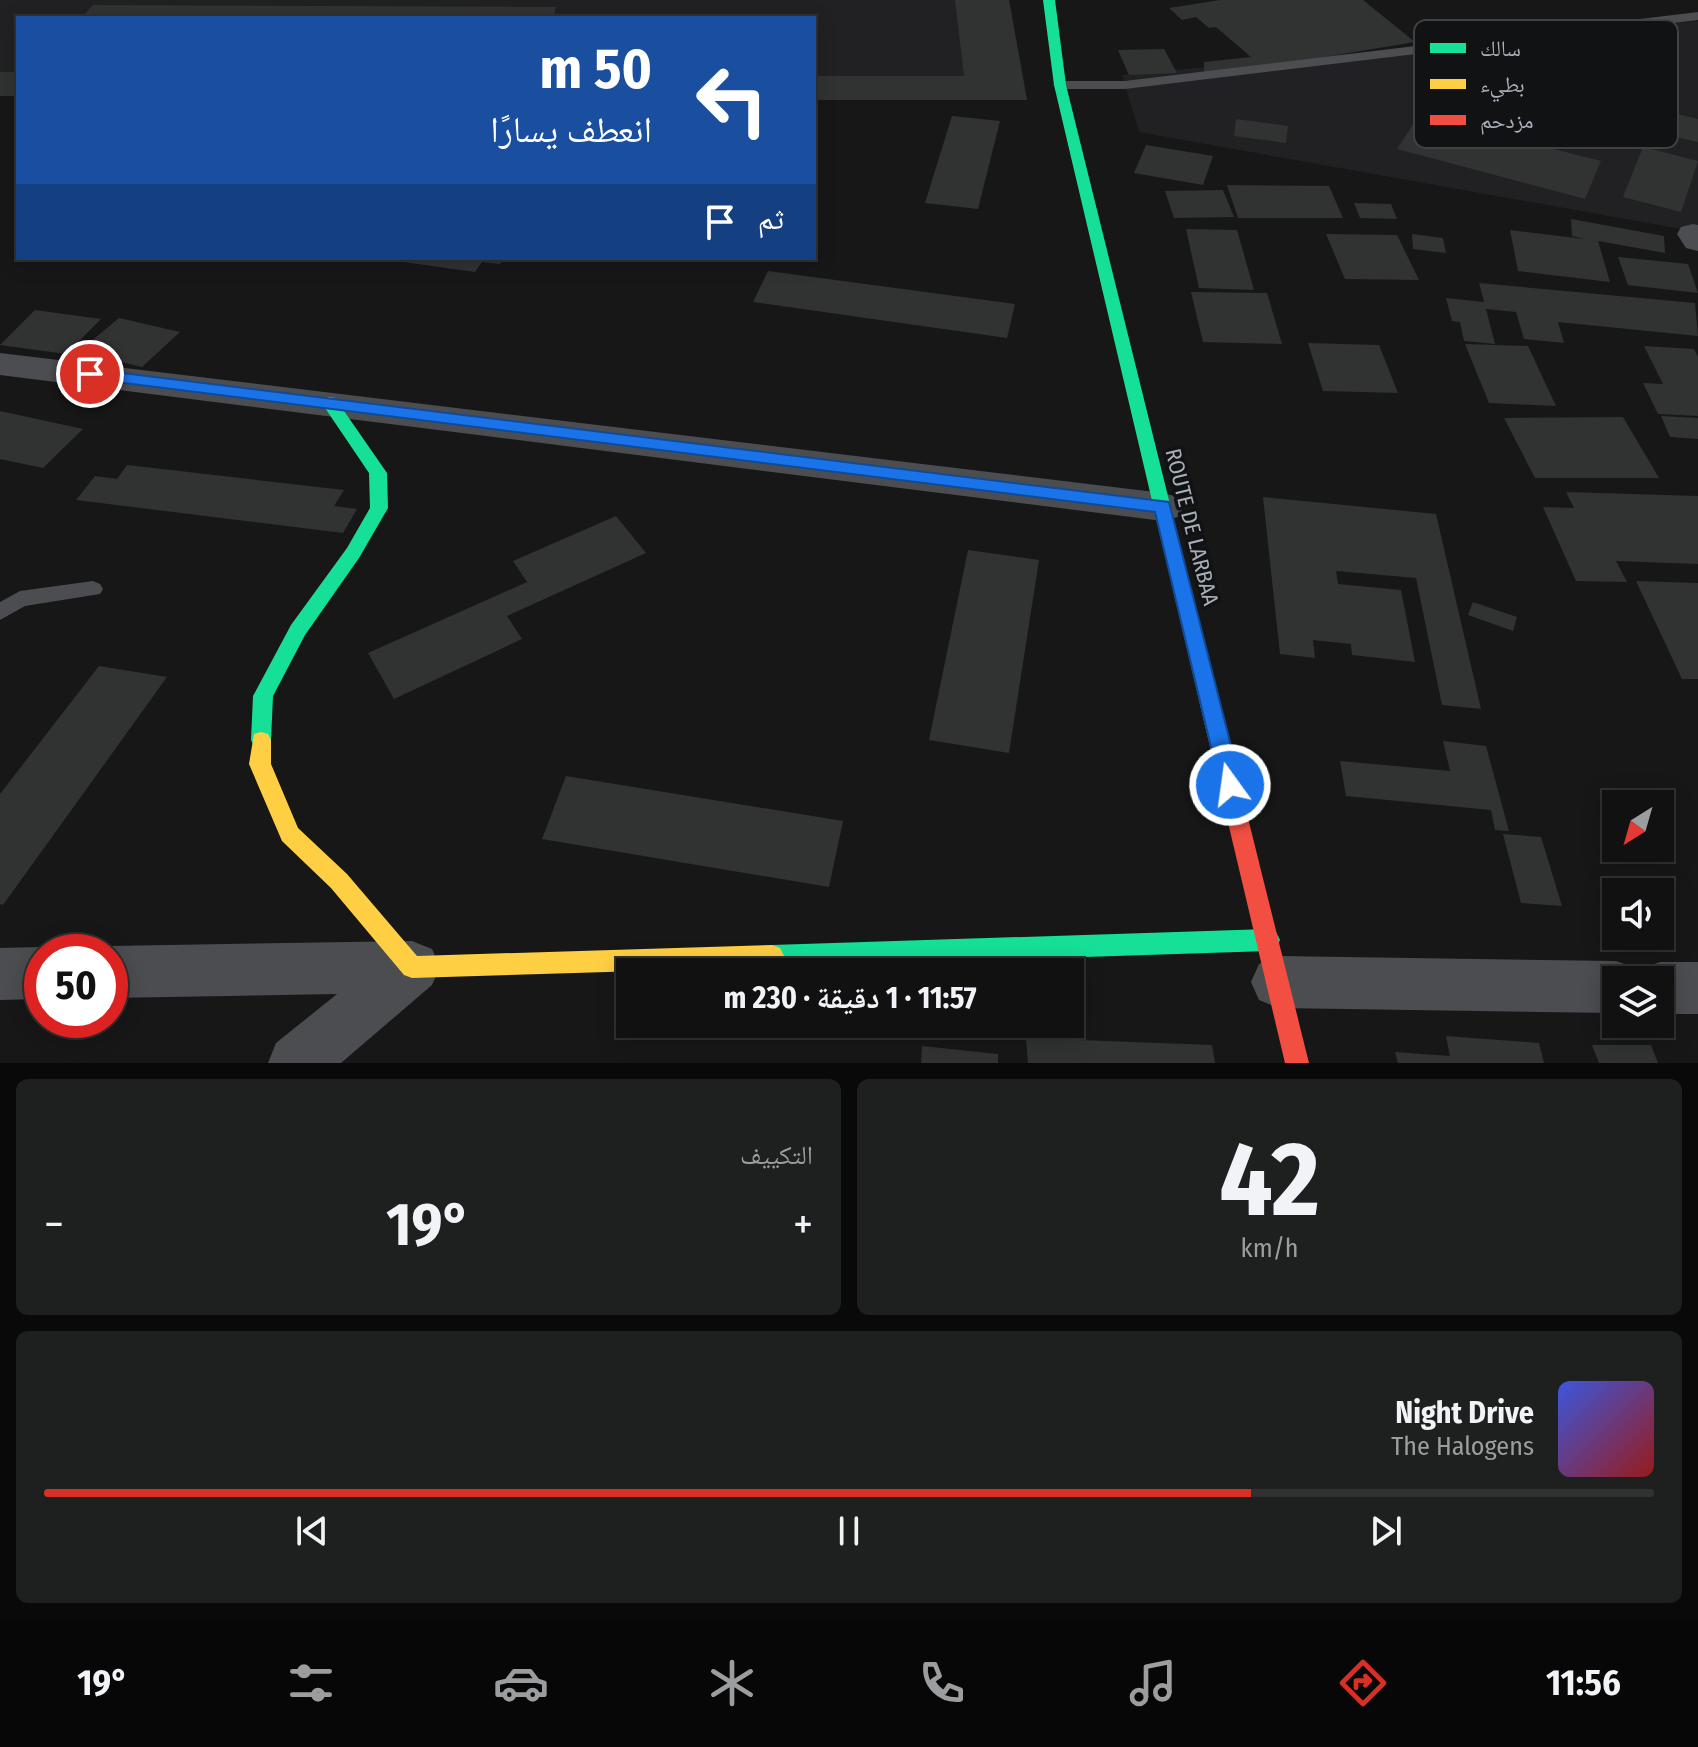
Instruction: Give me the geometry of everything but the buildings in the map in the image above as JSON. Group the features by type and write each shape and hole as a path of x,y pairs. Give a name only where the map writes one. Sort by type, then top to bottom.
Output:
{"main road":[{"name":"ROUTE DE LARBAA","path":"1049,0 1060,85 1297,1063"},
{"path":"329,402 378,473 379,508 353,553 298,630 263,696 260,764 290,834 339,881 412,967 1273,961"}],"street":[{"path":"0,364 329,402 1163,507"},
{"path":"1273,961 1602,986"},
{"path":"128,972 412,967"},
{"path":"297,1063 412,967"},
{"path":"0,974 24,973"},
{"path":"1674,988 1698,988"}],"lane":[{"path":"1665,20 1698,16"},
{"path":"1060,85 1125,85 1414,50"},
{"path":"0,612 20,599 93,589"}],"shaded area":[{"path":"0,0 1009,0 1027,100 816,100 816,16 16,16 16,96 0,96"},
{"path":"1698,21 1698,232 1139,132 1122,75 1414,48 1414,148 1678,148 1678,23"}],"traffic: fast":[{"path":"1049,0 1060,85 1218,738"},
{"path":"261,740 263,696 298,630 353,553 379,508 378,473 329,402"},
{"path":"772,956 1268,940"}],"traffic: slow":[{"path":"261,740 260,764 290,834 339,881 412,967 772,956"}],"traffic: jam":[{"path":"1218,738 1297,1063"}],"route":[{"path":"90,374 1163,507 1230,785"}]}
